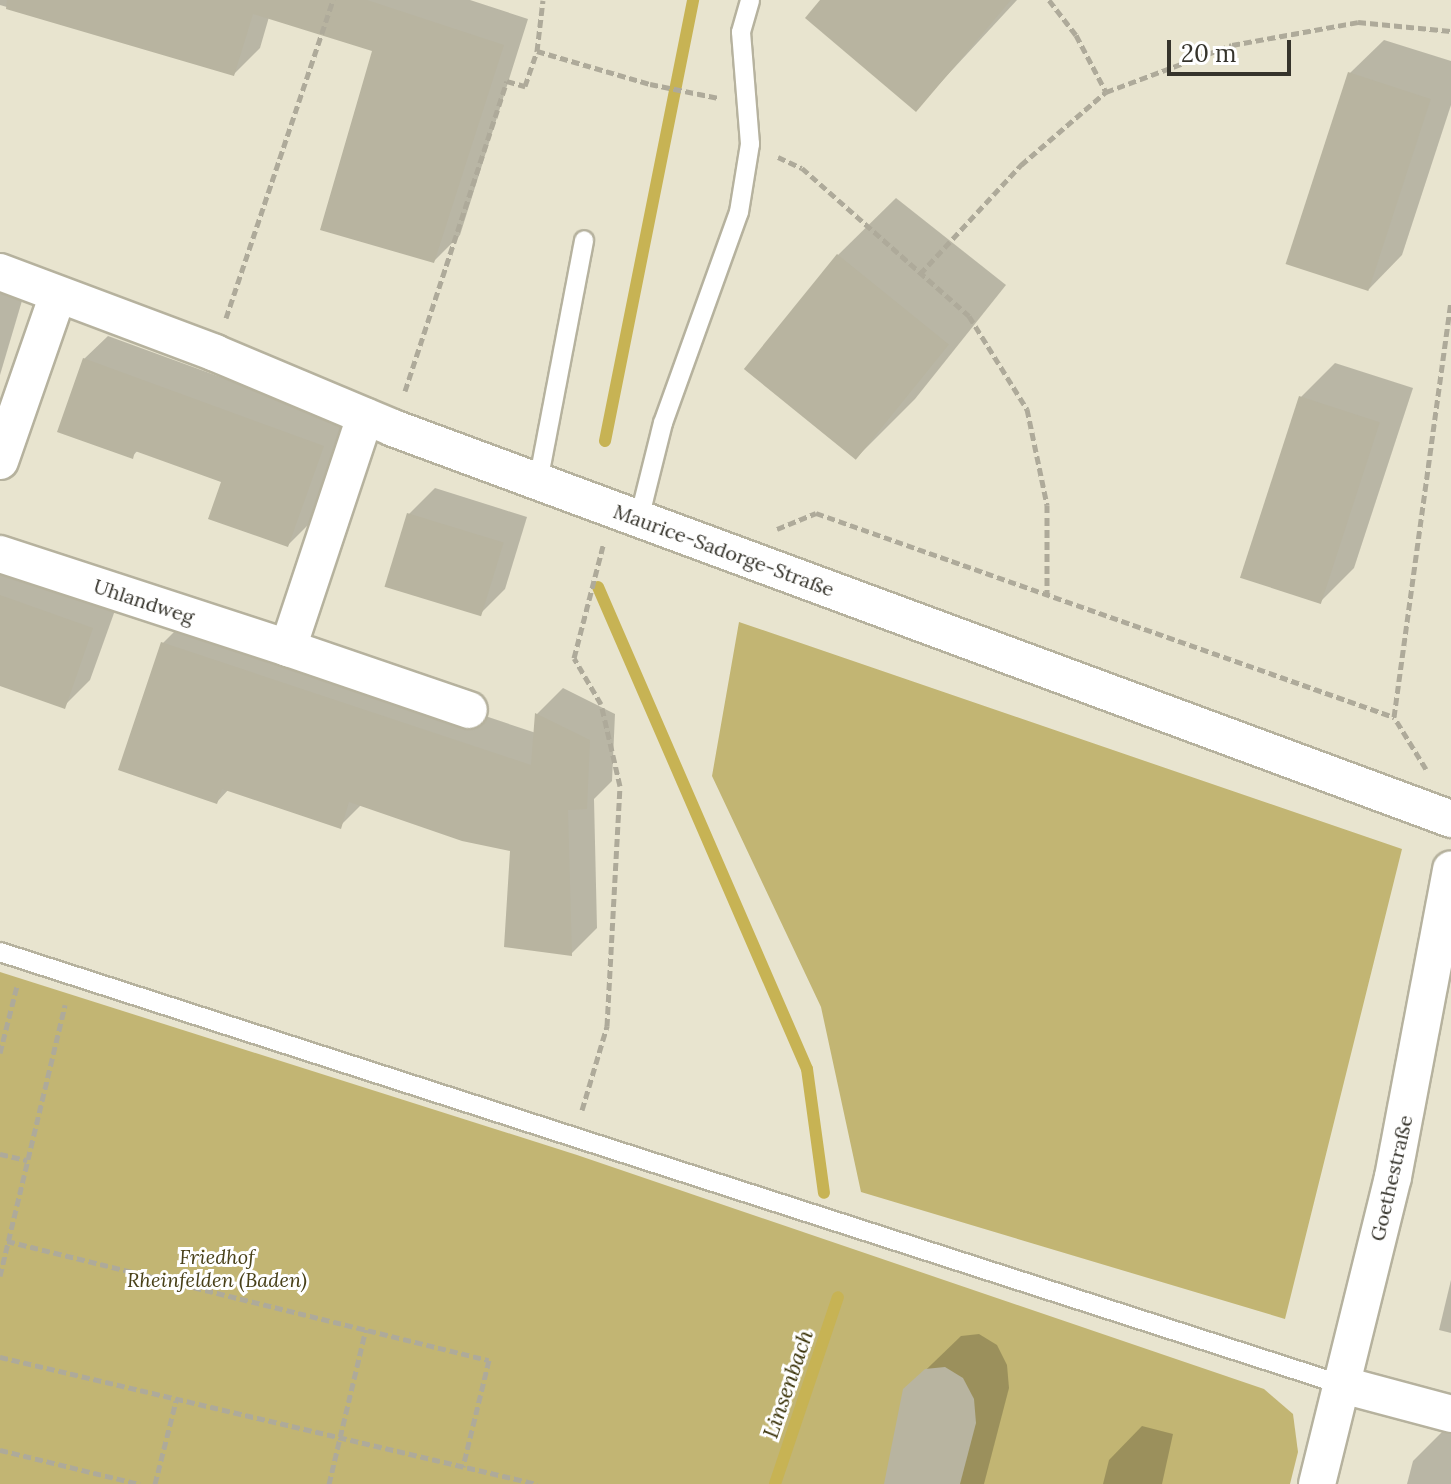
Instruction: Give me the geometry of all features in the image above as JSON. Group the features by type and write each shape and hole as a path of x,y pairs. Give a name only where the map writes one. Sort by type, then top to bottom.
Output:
{"street":[{"name":"Maurice-Sadorge-Straße","path":"0,272 57,297 215,353 379,422 538,482 1451,819"},
{"path":"0,461 57,297"},
{"path":"288,648 379,422"},
{"name":"Uhlandweg","path":"0,554 469,710"},
{"name":"Goethestraße","path":"1317,1484 1393,1177 1451,869"},
{"path":"1343,1385 1451,1414"}],"lane":[{"path":"626,514 663,423 739,212 750,144 741,32 750,0"},
{"path":"538,482 584,240"},
{"path":"0,952 1343,1385"}],"path":[{"path":"215,353 333,0"},
{"path":"379,422 507,81 525,86 537,51 543,0"},
{"path":"1049,0 1076,35 1106,92"},
{"path":"920,274 1021,165 1106,92 1232,45 1358,22 1451,31"},
{"path":"537,51 650,84 702,94"},
{"path":"750,144 802,168 969,316 1027,409 1047,505 1047,595"},
{"path":"1394,717 1451,303"},
{"path":"724,550 816,513 1394,717 1435,783"},
{"path":"573,1138 607,1026 620,786 601,704 574,658 626,514"},
{"path":"0,1276 72,974"},
{"path":"0,1053 17,986"},
{"path":"0,1154 27,1160"},
{"path":"7,1241 489,1360 463,1467"},
{"path":"329,1484 366,1329"},
{"path":"0,1357 463,1467 514,1482 537,1484"},
{"path":"155,1484 176,1401"},
{"path":"0,1450 140,1484"}],"green space":[{"path":"739,622 1402,849 1285,1319 861,1192 821,1007 712,776"},
{"name":"Friedhof Rheinfelden (Baden)","path":"0,972 577,1155 1264,1389 1293,1414 1298,1452 1290,1484 0,1484"}],"building":[{"path":"7,0 367,0 504,45 434,263 320,230 372,51 253,14 234,76 6,9"},
{"path":"820,0 1011,0 916,112 805,18"},
{"path":"1348,72 1431,99 1368,291 1286,264"},
{"path":"837,254 949,345 856,460 744,369"},
{"path":"83,358 324,446 288,547 208,519 221,482 135,451 133,459 57,432"},
{"path":"1299,396 1380,422 1321,604 1240,578"},
{"path":"407,513 504,543 481,616 384,587"},
{"path":"0,595 93,628 65,709 0,686"},
{"path":"161,642 531,765 535,713 590,740 587,809 568,810 572,956 504,947 510,851 462,841 349,802 341,829 222,789 217,804 118,770"},
{"path":"945,1367 963,1378 974,1399 976,1423 960,1484 884,1484 903,1389 925,1369"}],"waterway":[{"path":"605,441 693,0"},
{"path":"598,587 807,1069 824,1193"},
{"name":"Linsenbach","path":"775,1484 838,1297"}]}
